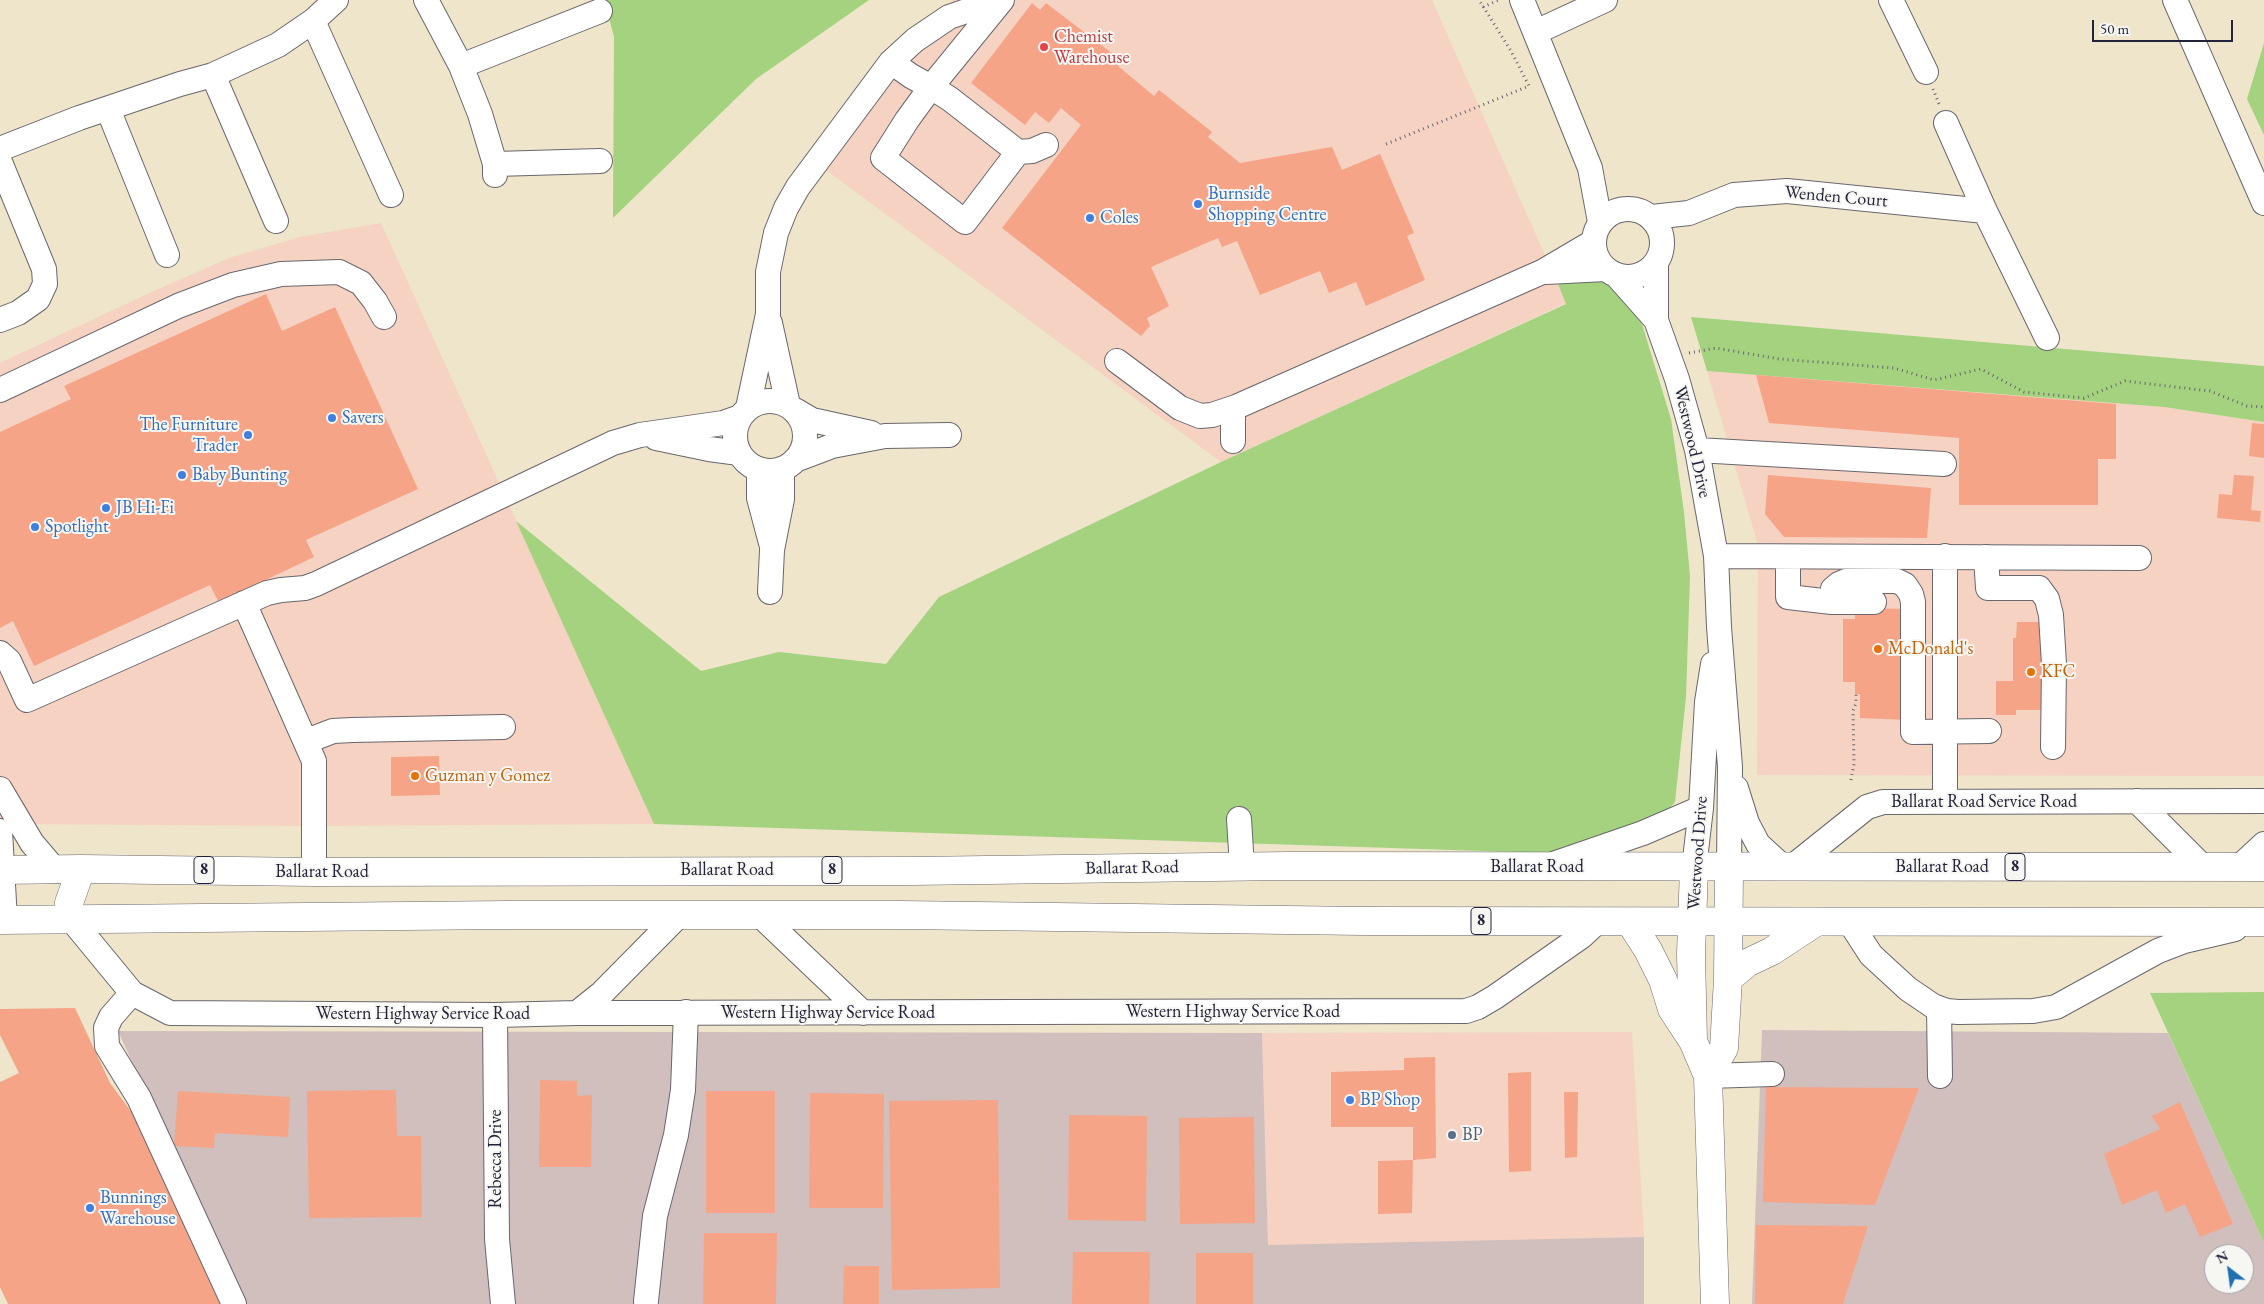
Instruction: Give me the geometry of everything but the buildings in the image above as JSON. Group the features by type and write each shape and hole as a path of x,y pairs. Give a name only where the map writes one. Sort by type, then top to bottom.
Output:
{"main road":[{"name":"Ballarat Road","path":"2,870 314,872 1242,867 2251,868"},
{"name":"Westwood Drive","path":"1694,868 1691,954 1693,1041 1708,1076 1715,1304"},
{"name":"Westwood Drive","path":"1708,1076 1724,1048 1728,979 1729,868"},
{"path":"68,869 69,903 72,919"},
{"name":"8","path":"3,920 901,916 1364,921 2264,922"},
{"path":"1630,922 1648,950 1663,980 1672,1009 1693,1041"},
{"path":"1728,979 1747,963 1772,951 1816,922"}],"street":[{"path":"426,0 461,66 480,114 495,170 600,161"},
{"path":"770,592 772,550 789,464 801,451 805,433 803,424 791,408 768,314 768,272 776,233 786,208 798,187 891,62 915,40 949,17 1000,0"},
{"path":"1000,0 931,87 907,120 880,163 965,222 1018,152 1046,145"},
{"path":"1522,0 1590,168 1598,260 1611,273"},
{"path":"1536,32 1605,0"},
{"path":"1891,0 1926,72"},
{"path":"2175,0 2264,203"},
{"path":"0,149 108,109 180,84 213,75 278,45 326,7 391,195"},
{"path":"461,66 600,11"},
{"path":"891,62 950,100 1018,152"},
{"path":"213,75 276,221"},
{"path":"108,109 167,255"},
{"path":"1946,123 1986,211 2048,338"},
{"path":"0,162 6,196 44,269 54,280 38,299 18,313 0,320"},
{"path":"1590,168 1628,208"},
{"name":"Wenden Court","path":"1652,217 1689,213 1734,195 1788,190 1986,211"},
{"path":"1117,361 1180,408 1200,416 1212,415 1233,408 1542,272 1597,232 1609,214 1628,208 1639,210 1652,217 1659,227 1663,238 1662,250 1656,264 1647,272 1636,277 1611,273 1542,272"},
{"name":"Wenden Court","path":"1663,238 1689,213"},
{"name":"Westwood Drive","path":"1656,264 1656,320 1698,450 1716,556 1719,628 1730,767 1729,868"},
{"path":"0,390 178,306 233,285 281,274 339,272 361,283 384,316"},
{"name":"Westwood Drive","path":"1611,273 1656,320"},
{"path":"768,314 744,412 734,434 739,452 744,460 759,469 770,471 832,446 885,436 949,435"},
{"path":"0,653 9,660 27,700 266,593 305,588 316,584 613,443 640,435 723,423 757,403 767,400 791,408 812,420 885,436"},
{"path":"1233,408 1233,441"},
{"path":"640,435 709,449 739,452"},
{"path":"1698,450 1944,464"},
{"path":"759,469 759,498 772,550"},
{"path":"1716,556 2139,558"},
{"path":"1945,556 1946,801"},
{"path":"1788,557 1788,597 1832,602 1874,602"},
{"path":"1986,557 1988,588 2039,588 2046,599 2051,615 2054,664 2053,747"},
{"path":"1832,602 1833,589 1838,584 1846,582 1897,581 1905,585 1911,594 1914,623 1913,732 1989,731"},
{"path":"244,603 312,753 315,772 314,872"},
{"name":"Westwood Drive","path":"1694,868 1701,808 1706,702 1719,628"},
{"path":"307,741 333,731 503,727"},
{"path":"1730,767 1740,804 1758,844 1787,867"},
{"path":"0,789 32,843 68,869"},
{"path":"2137,801 2203,867"},
{"name":"Ballarat Road Service Road","path":"1787,867 1867,807 1883,802 2264,801"},
{"path":"1544,867 1643,833 1701,808"},
{"path":"1239,819 1242,867"},
{"path":"0,831 3,920"},
{"path":"2251,868 2264,844"},
{"path":"577,1013 602,993 678,916"},
{"path":"761,916 862,1013"},
{"name":"Western Highway Service Road","path":"72,919 132,993 170,1013 496,1015 686,1012 1466,1011 1478,1007 1495,996 1582,936 1597,922"},
{"path":"1849,921 1864,948 1914,994 1939,1009 1958,1012 2025,1011 2056,1007 2175,944 2264,922"},
{"path":"132,993 111,1017 106,1028 107,1046 139,1098 234,1304"},
{"path":"1939,1009 1940,1076"},
{"path":"646,1302 655,1216 676,1135 683,1090 686,1012"},
{"name":"Rebecca Drive","path":"496,1015 497,1239 503,1304"},
{"path":"1708,1076 1772,1074"}],"path":[{"path":"1386,144 1529,86 1511,51 1478,0"},
{"path":"1483,7 1499,0"},
{"path":"1926,72 1946,123"},
{"path":"1669,356 1716,348 1779,359 1894,368 1934,380 1981,370 2024,392 2084,398 2125,381 2210,391 2247,406 2264,407"},
{"path":"1851,780 1854,764 1853,711 1856,695"}],"shaded area":[{"name":"Burnside Shopping Centre","path":"953,0 1432,0 1566,303 1221,462 826,170"},
{"path":"381,223 654,824 313,826 0,824 0,363 229,258 300,237"},
{"path":"1707,371 2164,407 2264,422 2264,776 1757,775 1758,545"},
{"path":"1762,1030 2168,1033 2264,1243 2264,1304 1752,1304"},
{"path":"118,1031 1262,1033 1268,1245 1644,1237 1644,1304 242,1304"},
{"name":"BP","path":"1632,1032 1644,1237 1268,1246 1262,1033"}],"green space":[{"path":"604,0 869,0 756,79 613,218 614,37"},
{"path":"2264,43 2264,135 2247,99"},
{"path":"1556,279 1606,279 1638,311 1671,419 1684,512 1690,576 1686,697 1675,802 1662,817 1589,846 1545,853 654,824 516,521 701,671 779,652 886,664 939,597 1221,462 1566,304"},
{"path":"1691,317 2264,366 2264,422 2164,407 1707,371"},
{"path":"2264,992 2264,1243 2150,993"}],"place":[{"name":"Chemist Warehouse","path":"1044,47"},
{"name":"Burnside Shopping Centre","path":"1198,204"},
{"name":"Coles","path":"1090,218"},
{"name":"Savers","path":"332,418"},
{"name":"The Furniture Trader","path":"248,435"},
{"name":"Baby Bunting","path":"182,475"},
{"name":"JB Hi-Fi","path":"106,508"},
{"name":"Spotlight","path":"35,527"},
{"name":"McDonald's","path":"1878,649"},
{"name":"KFC","path":"2031,672"},
{"name":"Guzman y Gomez","path":"415,776"},
{"name":"BP Shop","path":"1350,1100"},
{"name":"BP","path":"1452,1135"},
{"name":"Bunnings Warehouse","path":"90,1208"}]}
